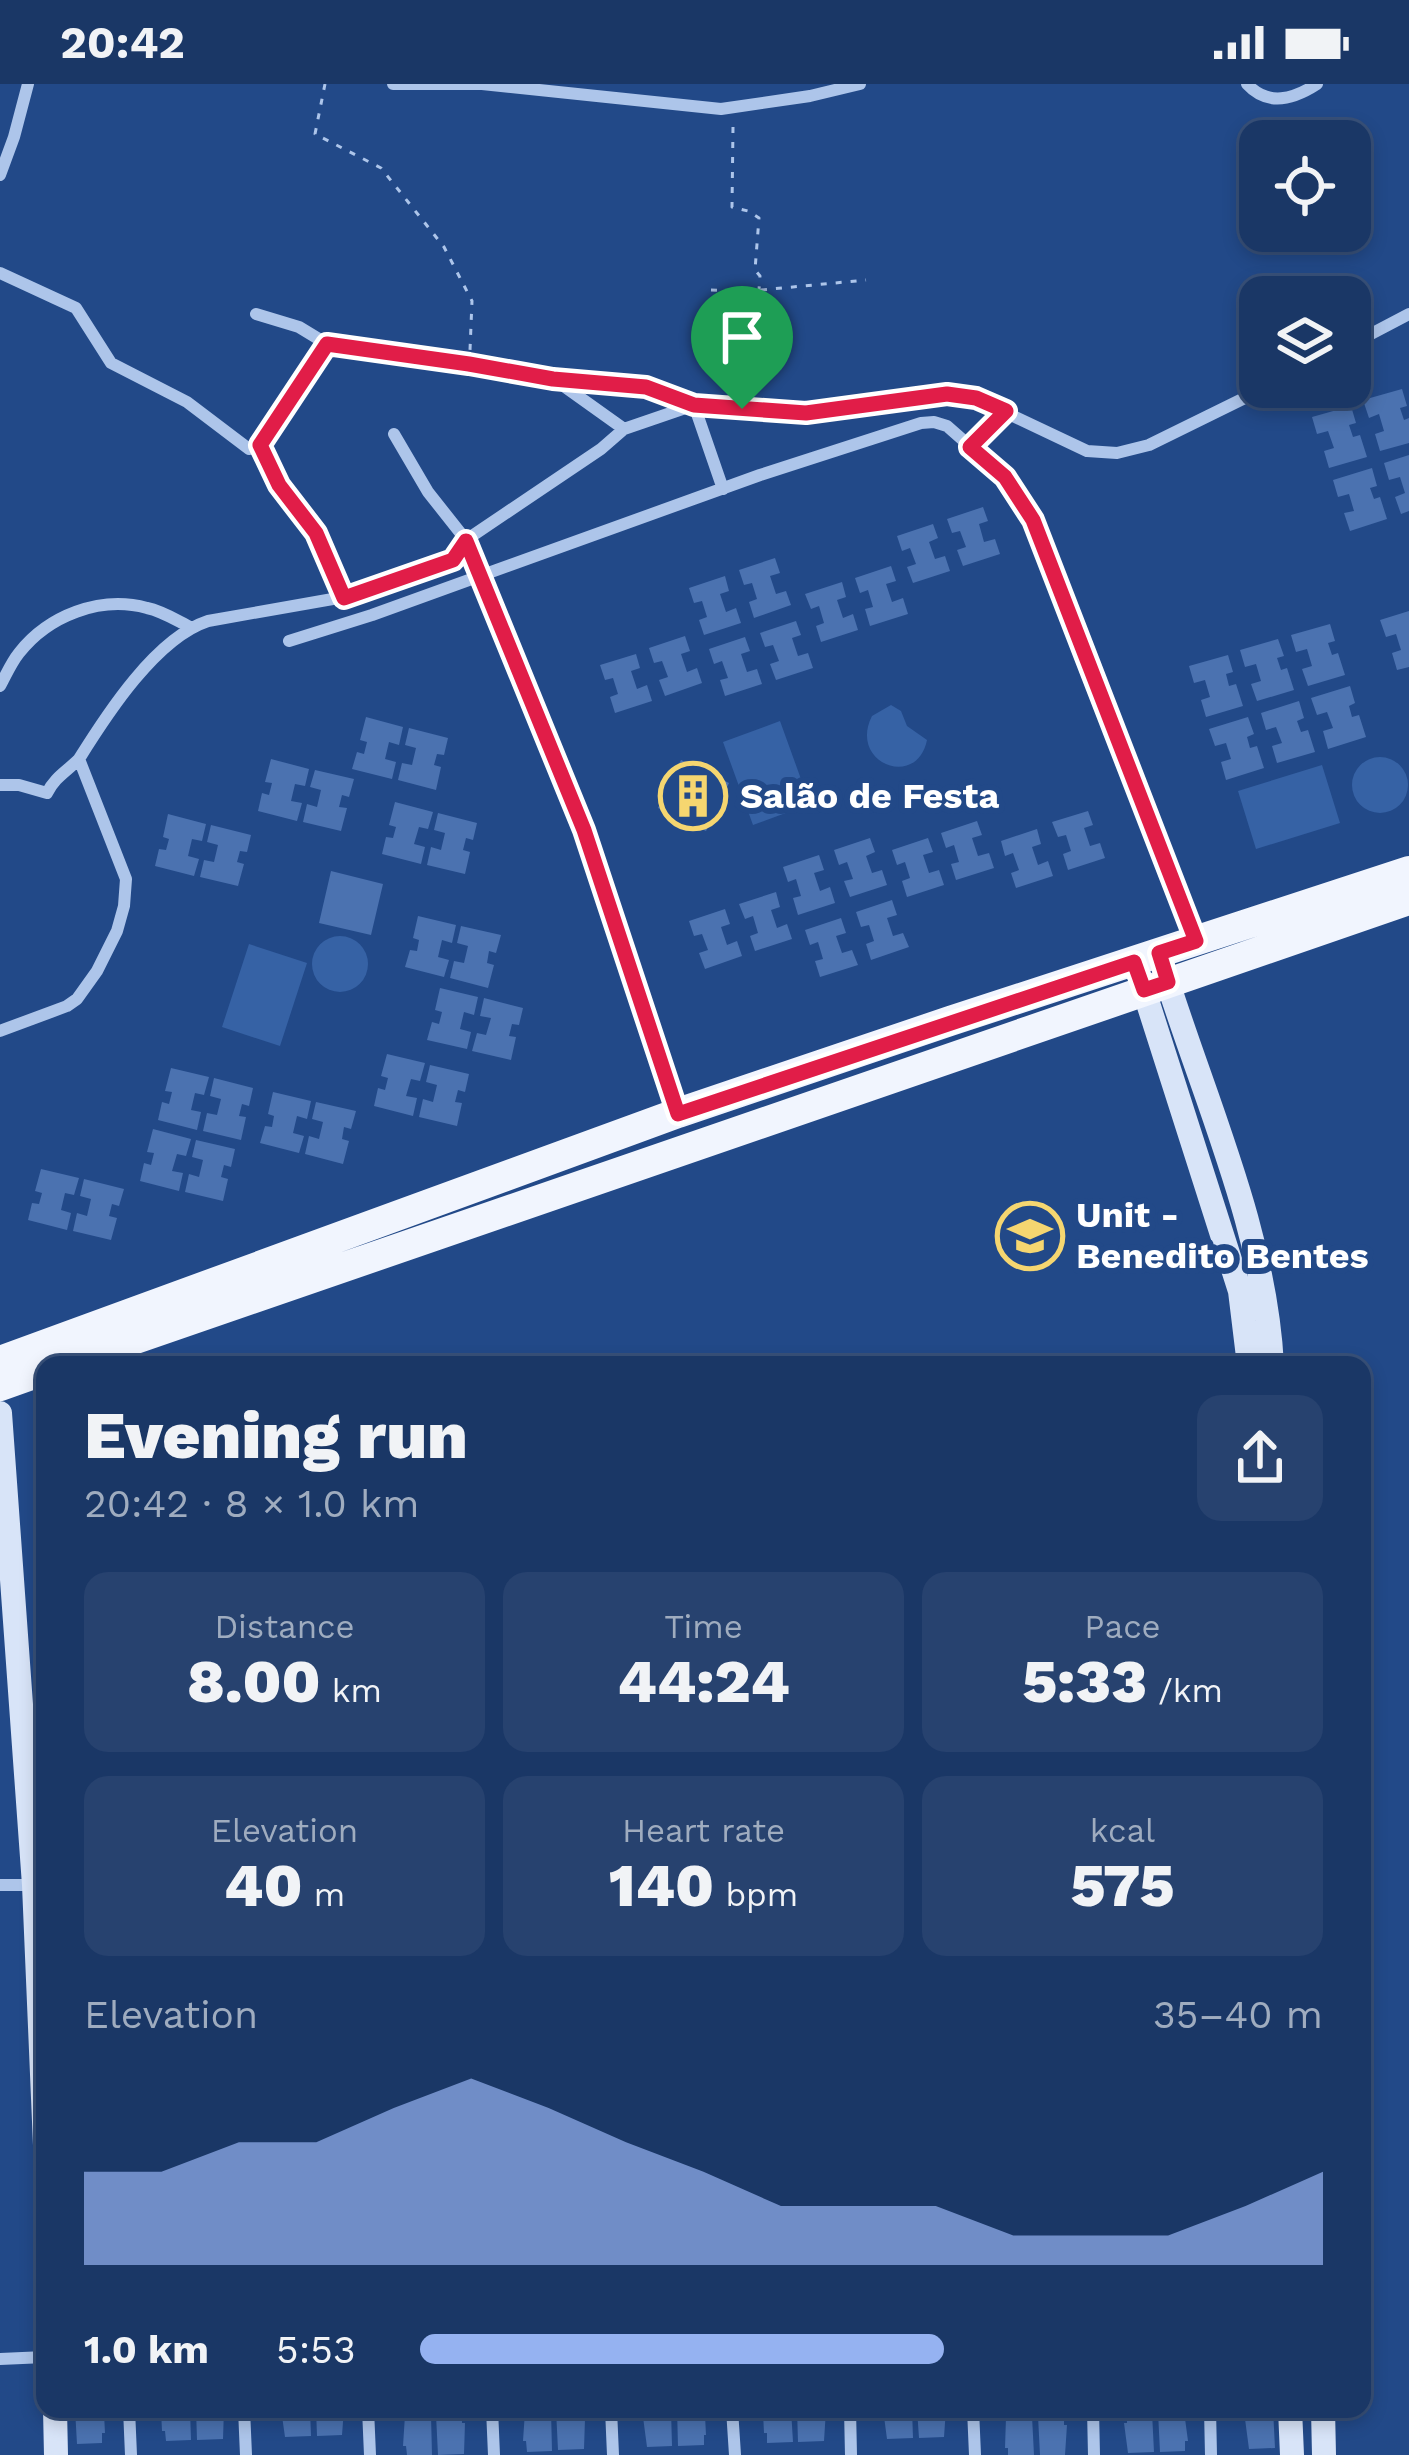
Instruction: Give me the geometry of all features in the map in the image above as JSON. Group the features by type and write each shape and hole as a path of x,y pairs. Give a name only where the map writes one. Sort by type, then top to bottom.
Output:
{"main road":[{"path":"85,1356 1151,972 1196,941 1409,872"},
{"path":"0,1361 678,1114 1409,900"},
{"path":"0,1386 36,1373"}],"street":[{"path":"0,175 28,84"},
{"path":"393,84 482,84 733,108 860,84"},
{"path":"1247,84 1273,100 1300,95 1317,84"},
{"path":"0,272 76,308 111,363 187,402 249,449 260,445 327,344"},
{"path":"256,314 299,327 327,344 553,379 646,387 694,405 806,413 947,394 976,398 1087,451 1117,453 1149,445 1239,401"},
{"path":"1371,334 1409,314"},
{"path":"553,379 624,429"},
{"path":"0,785 47,793 56,777 79,759 114,704 190,627 344,598 453,560 466,541 624,429 694,405"},
{"path":"694,405 723,489"},
{"path":"970,447 1006,411"},
{"path":"289,641 921,423 947,426 1005,477 1033,520 1196,941"},
{"path":"394,434 428,492 466,541 481,576 584,830 678,1114"},
{"path":"0,686 15,657 35,634 92,607 118,603 150,608 190,627"},
{"path":"0,1031 77,999 117,931 126,879 79,759"},
{"path":"1151,972 1240,1291 1248,1356"},
{"path":"1151,972 1238,1195 1265,1299 1271,1356"},
{"path":"0,1413 36,1932"},
{"path":"0,1886 34,1885"},
{"path":"0,2359 36,2357"},
{"path":"55,2418 56,2455"},
{"path":"129,2418 131,2455"},
{"path":"244,2418 246,2455"},
{"path":"368,2418 370,2455"},
{"path":"492,2418 494,2455"},
{"path":"611,2418 613,2455"},
{"path":"732,2418 734,2455"},
{"path":"850,2418 851,2455"},
{"path":"973,2418 975,2455"},
{"path":"1093,2418 1094,2455"},
{"path":"1210,2418 1211,2455"},
{"path":"1290,2418 1292,2455"},
{"path":"1323,2418 1324,2455"}],"path":[{"path":"326,84 315,134 381,168 445,247 472,302 469,364"},
{"path":"733,108 732,207 758,218 755,270 760,276 759,290"},
{"path":"759,290 866,280"},
{"path":"711,290 766,292"},
{"path":"759,290 766,292"},
{"path":"742,409 762,350 766,292"},
{"path":"260,445 279,485 316,533 344,598"}],"shaded area":[{"path":"891,705 901,711 907,726 927,740 921,755 899,767 876,757 867,733 872,716"},
{"path":"780,721 810,804 753,825 723,742"},
{"path":"1380,757 1400,765 1408,785 1400,805 1380,813 1360,805 1352,785 1360,765"},
{"path":"1322,765 1340,823 1256,849 1238,791"},
{"path":"340,936 360,944 368,964 360,984 340,992 320,984 312,964 320,944"},
{"path":"249,944 307,963 280,1046 222,1027"}],"building":[{"path":"1402,389 1407,406 1400,408 1404,420 1409,418 1409,443 1380,451 1375,434 1384,431 1379,414 1369,418 1366,408 1371,408 1371,398"},
{"path":"1352,408 1356,423 1349,425 1353,437 1360,435 1367,457 1329,468 1324,451 1334,448 1328,431 1317,434 1312,417"},
{"path":"1409,455 1409,511 1401,514 1395,497 1405,493 1400,477 1389,480 1384,463"},
{"path":"1372,468 1377,486 1370,488 1374,499 1380,497 1387,519 1350,531 1344,513 1354,511 1349,494 1338,497 1333,480"},
{"path":"983,507 988,521 979,524 984,542 995,539 1000,554 963,566 957,550 966,547 960,531 952,533 947,519"},
{"path":"933,524 938,538 929,542 935,559 945,556 950,571 913,583 907,567 916,564 910,548 902,551 897,536"},
{"path":"775,558 780,573 770,576 776,594 786,591 791,605 754,618 749,602 757,599 752,583 744,585 739,570"},
{"path":"891,566 896,581 886,584 892,602 903,598 908,614 870,626 865,609 873,607 868,590 860,593 855,578"},
{"path":"725,576 729,591 720,594 726,612 736,608 741,623 704,635 699,620 707,617 702,601 694,603 689,588"},
{"path":"842,582 846,597 837,600 843,618 853,614 858,630 821,642 816,626 824,623 819,606 811,609 805,594"},
{"path":"1409,611 1409,667 1397,670 1392,653 1401,650 1396,634 1386,637 1380,620"},
{"path":"796,621 801,635 792,638 798,656 808,653 813,668 776,680 770,664 779,661 773,645 765,647 760,633"},
{"path":"1330,624 1335,641 1328,643 1332,655 1338,653 1345,675 1308,686 1302,669 1312,666 1307,649 1296,652 1291,635"},
{"path":"685,636 690,651 681,654 687,672 697,668 702,683 665,696 659,680 668,677 662,661 654,663 649,648"},
{"path":"745,637 750,651 741,654 747,672 757,669 762,684 725,696 720,680 728,678 722,661 714,664 709,649"},
{"path":"1278,639 1284,656 1277,658 1281,670 1287,668 1294,690 1257,701 1251,684 1261,681 1256,664 1245,667 1240,650"},
{"path":"636,654 640,668 631,671 637,689 647,685 652,701 615,713 610,697 618,694 613,678 605,680 600,665"},
{"path":"1228,655 1233,672 1226,674 1229,686 1236,684 1243,706 1206,717 1201,700 1210,697 1205,680 1194,683 1189,666"},
{"path":"1350,686 1355,703 1349,706 1352,717 1359,715 1366,737 1328,749 1323,731 1333,728 1327,712 1317,715 1311,698"},
{"path":"1299,701 1304,718 1297,721 1301,732 1308,730 1315,752 1277,763 1272,746 1282,743 1276,727 1266,730 1261,713"},
{"path":"366,717 403,727 399,745 389,742 385,759 396,762 392,779 352,769 357,752 364,754 367,742 360,740"},
{"path":"1248,717 1254,734 1247,737 1250,748 1257,746 1264,768 1226,780 1221,762 1231,759 1226,743 1215,746 1209,729"},
{"path":"409,728 448,738 444,755 437,754 434,765 441,767 436,790 398,780 402,763 412,765 416,748 405,745"},
{"path":"271,759 309,769 305,786 295,784 291,801 302,803 297,821 258,811 262,793 269,795 272,783 265,782"},
{"name":"Salão de Festa","path":"681,760 729,783 706,831 658,808"},
{"path":"315,770 354,779 349,797 342,795 339,807 347,808 341,831 303,822 307,804 317,807 321,790 310,787"},
{"path":"395,802 433,812 428,829 419,827 414,844 425,847 421,864 382,854 386,837 393,838 396,827 389,825"},
{"path":"1088,811 1093,825 1084,828 1090,846 1100,843 1105,858 1068,870 1063,854 1071,851 1066,835 1058,837 1052,822"},
{"path":"438,813 477,823 473,840 466,838 463,850 470,852 465,874 427,865 431,847 441,850 445,833 434,830"},
{"path":"168,814 206,824 202,841 192,839 188,856 199,859 194,876 155,866 159,849 166,850 169,839 163,837"},
{"path":"977,821 982,835 972,838 978,856 989,853 994,868 956,880 951,864 959,862 954,845 946,848 941,833"},
{"path":"211,825 251,835 247,852 240,851 237,862 244,864 238,886 200,877 204,860 214,862 218,845 207,842"},
{"path":"1037,829 1041,844 1032,847 1038,865 1048,861 1053,876 1016,888 1011,873 1019,870 1013,853 1005,856 1001,841"},
{"path":"870,838 875,852 866,856 872,873 882,870 887,885 850,897 844,881 853,879 847,862 839,865 834,850"},
{"path":"928,838 933,852 923,855 929,873 939,870 944,885 907,897 902,881 910,878 905,862 897,865 892,850"},
{"path":"819,855 824,870 814,873 820,891 830,887 835,903 798,915 793,898 801,896 796,879 788,882 783,867"},
{"path":"331,871 383,884 371,935 319,923"},
{"path":"776,892 780,907 771,910 777,928 787,924 792,939 755,951 750,936 758,933 753,916 745,919 739,904"},
{"path":"892,900 897,915 887,918 893,936 903,933 909,947 871,960 866,944 874,941 869,925 861,927 856,912"},
{"path":"725,909 730,924 721,927 727,945 737,941 742,956 705,969 699,953 708,950 702,934 694,936 689,921"},
{"path":"418,916 456,925 452,943 442,940 438,957 449,960 444,977 405,967 410,950 417,951 419,940 413,938"},
{"path":"841,918 846,933 836,936 842,953 852,950 858,965 820,977 815,961 823,959 818,942 810,945 805,930"},
{"path":"461,926 501,935 496,953 489,951 487,963 494,965 488,988 450,978 454,961 464,963 468,946 457,943"},
{"path":"440,988 478,997 474,1015 464,1012 460,1029 471,1032 467,1049 427,1040 432,1022 439,1024 442,1012 435,1010"},
{"path":"484,998 523,1008 519,1025 512,1024 509,1036 516,1037 511,1060 472,1051 477,1033 486,1035 491,1018 480,1016"},
{"path":"387,1054 425,1063 420,1081 411,1079 406,1096 417,1098 413,1116 374,1106 378,1088 385,1090 388,1078 381,1076"},
{"path":"430,1065 469,1074 465,1092 458,1090 455,1102 462,1103 457,1126 419,1117 423,1099 433,1102 437,1085 426,1082"},
{"path":"171,1068 209,1077 204,1095 195,1093 191,1110 201,1112 197,1130 158,1120 162,1102 169,1104 172,1092 165,1091"},
{"path":"214,1078 253,1088 249,1106 242,1104 239,1116 246,1117 241,1140 203,1131 207,1113 217,1115 221,1099 210,1096"},
{"path":"273,1092 311,1101 307,1119 297,1116 293,1133 304,1136 299,1153 260,1143 265,1126 272,1127 274,1116 268,1114"},
{"path":"316,1102 356,1111 351,1129 344,1127 342,1139 349,1141 343,1164 305,1154 309,1136 319,1139 323,1122 312,1119"},
{"path":"153,1129 191,1139 186,1156 177,1154 172,1171 183,1173 179,1191 140,1181 144,1163 151,1165 154,1153 147,1152"},
{"path":"196,1140 235,1149 231,1167 224,1165 221,1177 228,1179 223,1201 185,1192 189,1174 199,1177 203,1160 192,1157"},
{"path":"41,1169 79,1178 74,1195 65,1193 61,1210 71,1213 67,1230 28,1220 32,1203 39,1204 42,1193 35,1191"},
{"path":"84,1179 124,1189 119,1206 112,1204 109,1216 117,1218 111,1240 73,1231 77,1213 87,1216 91,1199 80,1196"},
{"path":"76,2418 104,2418 102,2443 77,2444"},
{"path":"161,2418 190,2418 191,2440 166,2441"},
{"path":"196,2418 224,2418 223,2439 197,2440"},
{"path":"282,2418 310,2418 311,2436 285,2437"},
{"path":"316,2418 343,2418 342,2435 317,2436"},
{"path":"405,2418 431,2418 432,2455 407,2455"},
{"path":"436,2418 462,2418 464,2454 438,2455"},
{"path":"525,2418 551,2418 552,2451 527,2452"},
{"path":"556,2418 585,2419 584,2449 558,2450"},
{"path":"643,2418 671,2418 672,2446 647,2447"},
{"path":"677,2418 705,2418 704,2445 678,2446"},
{"path":"763,2418 792,2418 793,2442 767,2443"},
{"path":"797,2418 825,2418 824,2441 798,2442"},
{"path":"884,2418 912,2418 913,2438 887,2439"},
{"path":"918,2418 945,2418 944,2437 919,2438"},
{"path":"1006,2418 1032,2418 1034,2455 1008,2455"},
{"path":"1038,2418 1064,2418 1065,2455 1040,2455"},
{"path":"1127,2418 1152,2418 1154,2452 1128,2453"},
{"path":"1158,2418 1185,2418 1185,2451 1160,2452"},
{"path":"1273,2418 1275,2448 1249,2449 1248,2419"}],"place":[{"name":"Salão de Festa","path":"693,796"},
{"name":"Unit - Benedito Bentes","path":"1030,1236"}],"route":[{"path":"327,344 553,379 646,387 694,405 742,409 806,413 947,394 976,398 1006,411 970,447 1005,477 1033,520 1196,941 1159,953 1168,982 1144,990 1134,962 678,1114 584,830 466,541 453,560 344,598 316,533 279,485 260,445 327,344"}]}
